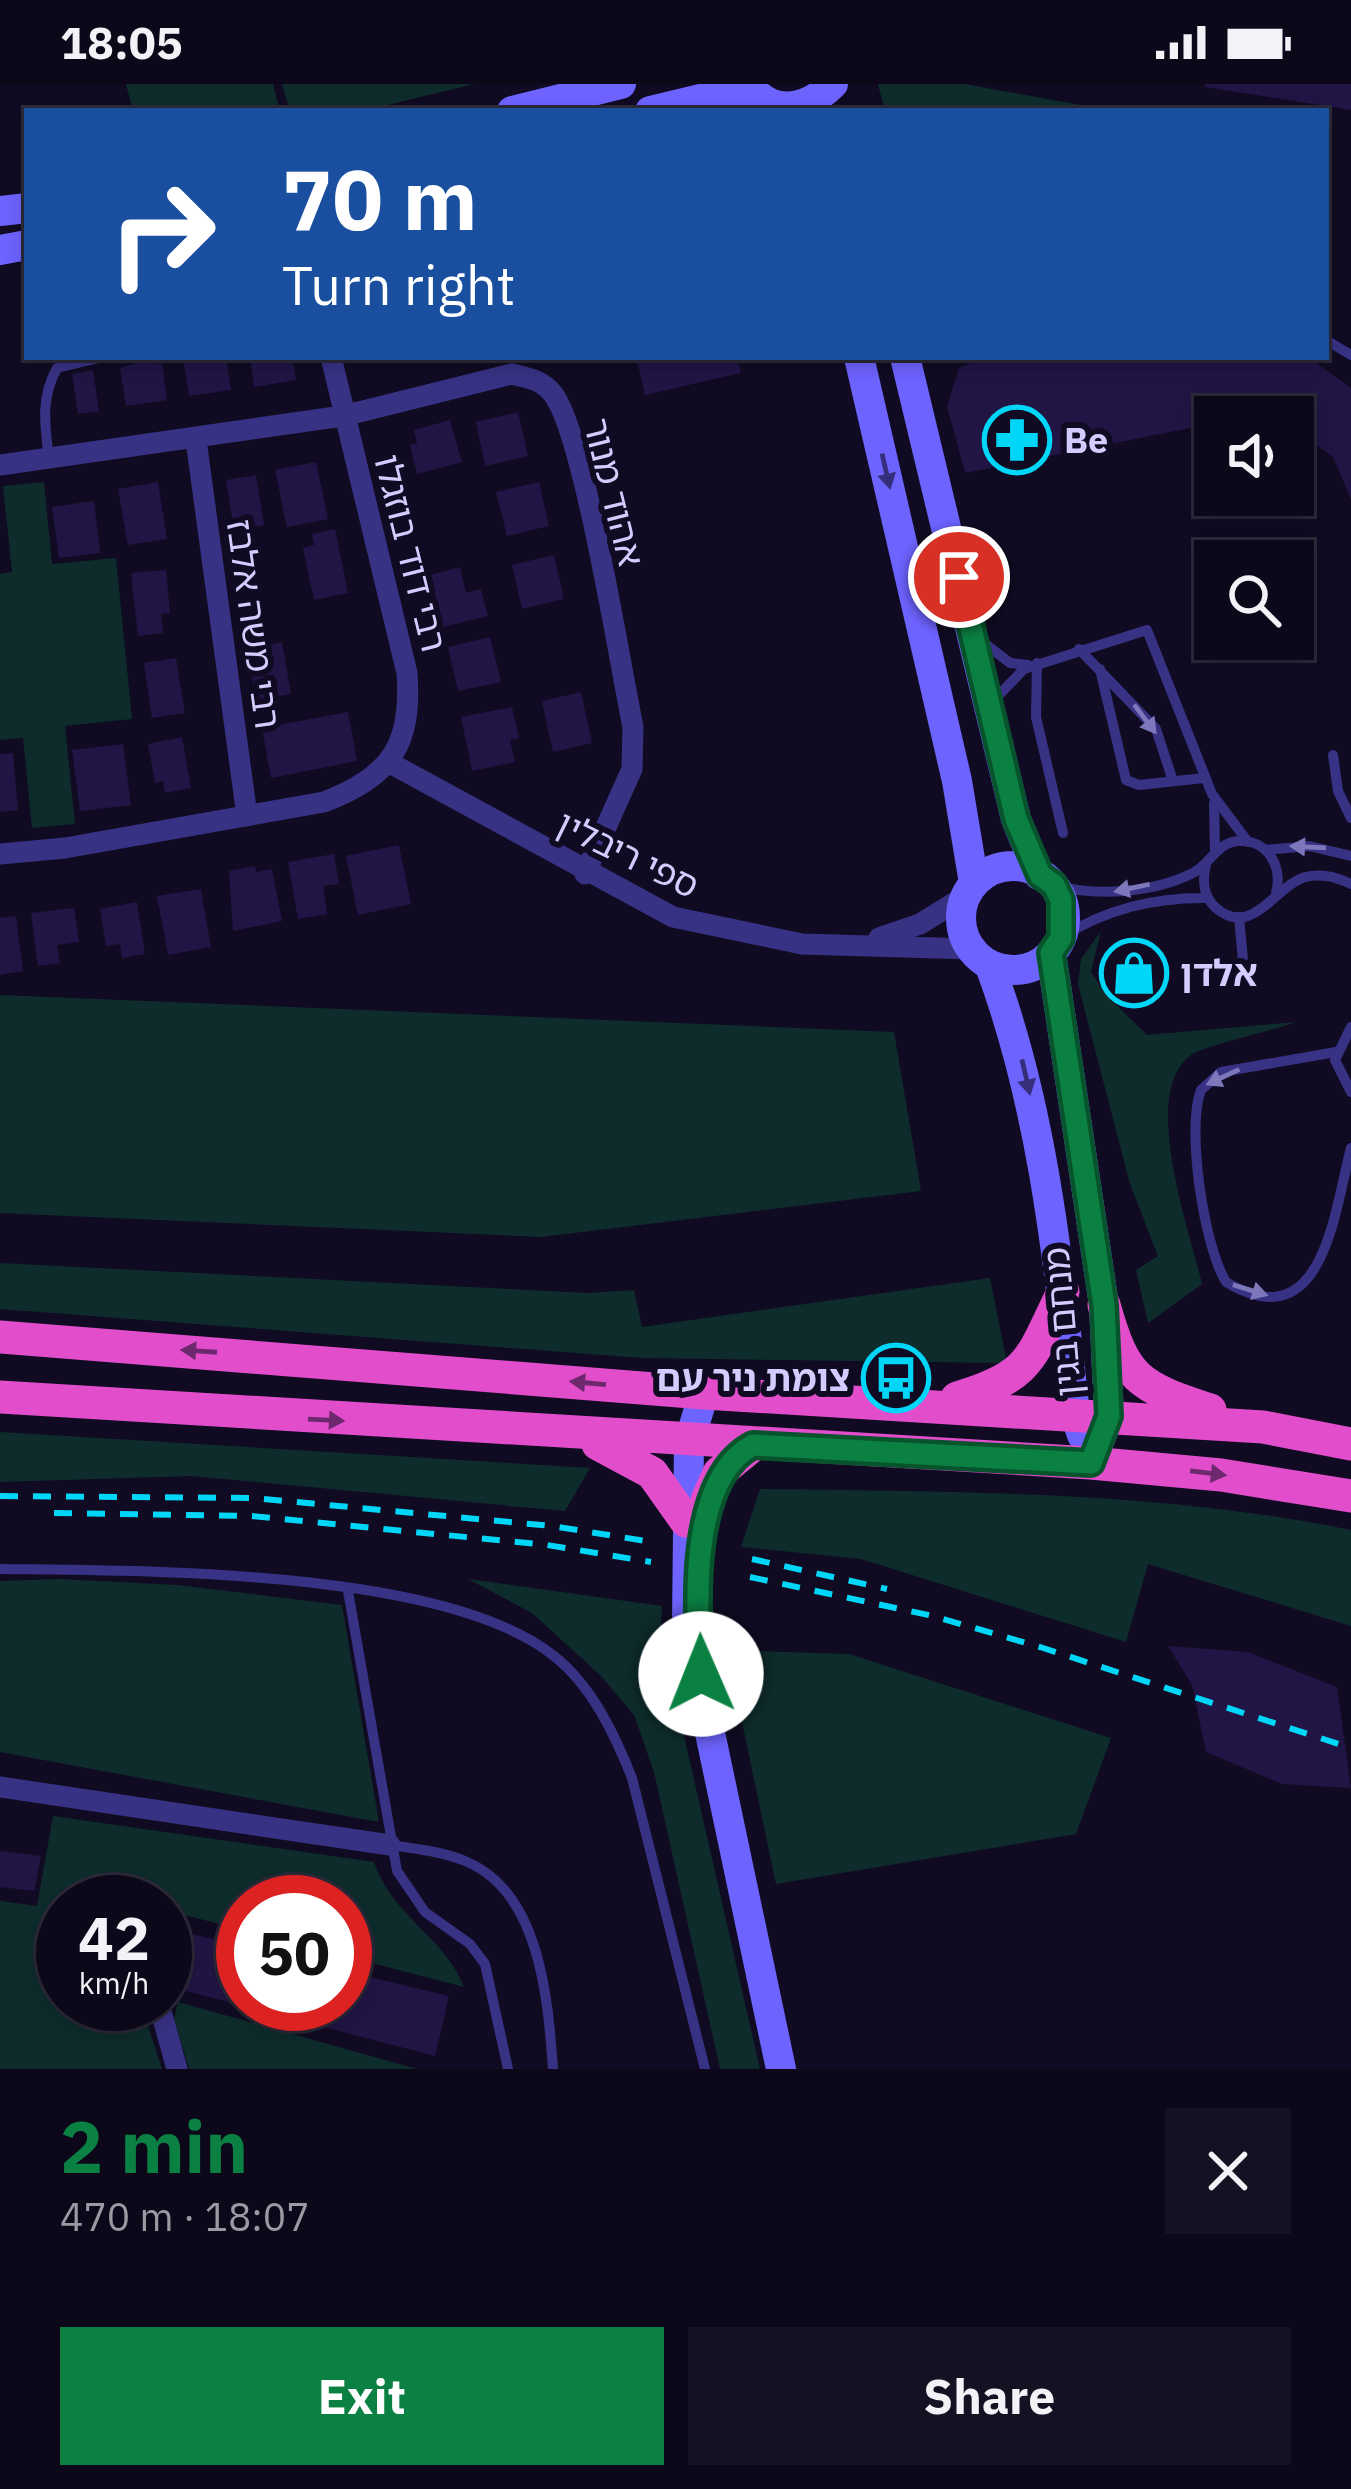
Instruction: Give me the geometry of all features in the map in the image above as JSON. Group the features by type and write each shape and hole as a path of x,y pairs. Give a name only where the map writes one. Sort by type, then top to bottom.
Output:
{"highway":[{"path":"932,1405 1001,1385 1021,1372 1063,1292"},
{"path":"1104,1305 1116,1348 1134,1378 1162,1396 1262,1427 1351,1444"},
{"path":"0,1337 704,1393 1262,1427"},
{"path":"0,1397 1091,1463 1278,1482 1351,1496"},
{"path":"574,1435 622,1453 696,1511 719,1472 753,1445"}],"main road":[{"path":"524,108 621,84"},
{"path":"663,108 734,91 806,105 835,84"},
{"path":"860,360 958,781 970,889 962,926 981,958 1021,970 1056,946 1064,914 1016,819 910,364"},
{"path":"970,889 1009,866 1047,880"},
{"name":"מנחם בגין","path":"1056,946 1104,1305 1109,1416 1091,1463"},
{"name":"מנחם בגין","path":"981,958 1023,1064 1052,1200 1075,1414 1091,1463"},
{"path":"704,1393 687,1624 781,2069"}],"street":[{"name":"רבי דוד בוזגלו","path":"332,360 407,673 410,717 390,763"},
{"name":"אהוד מנור","path":"0,465 344,416 512,374 539,381 555,396 572,443 633,727 632,770 585,874"},
{"name":"רבי משה אלבז","path":"196,440 248,816"},
{"name":"ספי ריבלין","path":"390,763 585,874 673,917 714,930 802,944 981,958"},
{"path":"0,854 325,802 359,789 390,763"},
{"name":"ספי ריבלין","path":"856,945 920,924 970,889"},
{"path":"0,1787 390,1845"},
{"path":"166,2031 177,2069"}],"lane":[{"path":"49,460 43,401 49,383 57,368 90,360"},
{"path":"969,617 986,650 1010,663 1037,663"},
{"path":"990,713 1013,677 1037,663 1148,631 1204,778 1248,842 1264,850 1277,868 1276,893"},
{"path":"1079,649 1156,729 1173,781"},
{"path":"1037,663 1036,717 1063,832"},
{"path":"1100,669 1126,780 1139,785 1204,778"},
{"path":"1333,755 1337,791 1351,818"},
{"path":"1212,794 1211,858 1203,883 1208,898 1224,913 1239,917 1259,912 1276,893 1310,876 1351,884"},
{"path":"1047,880 1107,893 1185,876 1230,843 1248,842"},
{"path":"1264,850 1309,845 1351,856"},
{"path":"1056,946 1112,913 1164,899 1208,898"},
{"path":"1239,917 1244,971"},
{"path":"1351,1027 1336,1052 1337,1074 1351,1092"},
{"path":"1336,1052 1221,1072 1201,1090 1195,1113 1198,1151 1211,1249 1226,1282 1266,1296 1283,1295 1309,1282 1323,1255 1351,1148"},
{"path":"0,1569 181,1570 348,1591 460,1610 554,1656 614,1733 632,1778 705,2069"},
{"path":"348,1591 390,1845 404,1887 485,1964 508,2069"},
{"path":"390,1845 466,1861 507,1891 536,1960 553,2069"}],"green space":[{"path":"126,84 273,84 279,108 132,108"},
{"path":"282,84 474,84 375,108 289,108"},
{"path":"878,84 964,84 1097,108 884,108"},
{"path":"44,482 52,564 116,558 132,719 65,726 75,824 32,828 23,738 0,740 0,574 12,572 3,486"},
{"path":"1101,931 1091,972 1106,995 1147,1035 1296,1022 1199,1051 1176,1074 1169,1099 1172,1164 1202,1284 1148,1323 1136,1270 1158,1256 1130,1184 1078,984 1081,959"},
{"path":"0,995 894,1032 921,1191 541,1237 0,1213"},
{"path":"0,1263 588,1293 634,1290 642,1327 990,1278 1007,1363 642,1358 0,1309"},
{"path":"0,1432 590,1468 565,1511 192,1476 0,1482"},
{"path":"760,1489 1130,1500 1351,1530 1351,1626 1148,1564 1126,1642 861,1559 741,1547"},
{"path":"468,1579 662,1606 661,1635 760,2069 720,2069 654,1772 634,1715 601,1676 532,1613"},
{"path":"0,1581 177,1585 342,1605 379,1822 0,1752"},
{"path":"727,1650 849,1654 1111,1738 1076,1834 776,1884"},
{"path":"53,1816 374,1862 393,1897 444,1954 464,1987 372,1963 372,1875 216,1875 216,1923 192,1917 192,1875 43,1875"},
{"path":"0,1901 36,1906 36,2031 150,2031 162,2069 0,2069"},
{"path":"192,2006 216,2013 216,2031 281,2031 417,2069 189,2069 178,2031 192,2031"}],"building":[{"path":"1351,84 1351,110 1205,87"},
{"path":"146,360 162,363 167,400 126,406 120,368"},
{"path":"183,360 226,360 231,390 189,396"},
{"path":"250,360 293,360 296,380 254,387"},
{"path":"637,360 738,360 741,373 645,395"},
{"path":"979,360 1312,360 1351,388 1351,499 1333,457 1314,443 1314,396 1194,396 1194,427 965,473 947,406 959,368"},
{"path":"93,370 99,411 78,414 72,374"},
{"path":"518,412 528,456 485,466 476,422"},
{"path":"450,420 462,462 417,474 410,445 417,443 414,430"},
{"path":"316,462 328,519 287,527 275,470"},
{"path":"256,475 264,525 234,530 226,480"},
{"path":"158,482 167,539 128,545 118,489"},
{"path":"539,482 549,526 507,536 496,492"},
{"path":"94,501 100,553 59,558 52,507"},
{"path":"335,529 348,593 314,600 303,548 314,545 312,534"},
{"path":"554,555 564,599 522,609 512,565"},
{"path":"460,567 466,593 481,589 488,616 443,627 430,575"},
{"path":"166,570 170,613 161,614 163,633 138,636 131,573"},
{"path":"490,637 501,682 458,691 448,647"},
{"path":"282,642 291,694 256,700 247,649"},
{"path":"176,658 185,713 152,718 144,663"},
{"path":"581,692 592,743 553,752 542,701"},
{"path":"512,707 519,738 510,740 515,762 472,771 461,717"},
{"path":"348,712 357,761 271,778 262,728"},
{"path":"182,737 191,788 165,793 163,781 155,783 148,744"},
{"path":"123,744 131,805 80,811 72,750"},
{"path":"13,753 18,810 0,812 0,754"},
{"path":"399,845 411,904 358,915 346,856"},
{"path":"334,854 339,884 323,886 327,914 298,919 288,862"},
{"path":"255,866 256,872 272,869 282,921 233,931 229,871"},
{"path":"201,889 211,947 168,955 157,896"},
{"path":"137,902 145,954 122,958 120,944 106,946 100,909"},
{"path":"74,908 79,942 57,945 60,963 38,966 31,913"},
{"path":"16,916 23,971 0,975 0,918"},
{"path":"1168,1646 1248,1652 1337,1687 1351,1788 1282,1784 1206,1752 1192,1685"},
{"path":"0,1851 41,1856 34,1891 0,1887"},
{"path":"192,1934 216,1940 216,1999 192,1992"},
{"path":"372,1977 449,1996 435,2056 339,2031 372,2031"}],"railway":[{"path":"0,1496 253,1498 552,1526 652,1542"},
{"path":"54,1513 252,1516 547,1545 651,1562"},
{"path":"752,1559 887,1589"},
{"path":"750,1577 933,1616 1351,1748"}],"place":[{"name":"Be","path":"1017,440"},
{"name":"אלדן","path":"1134,973"},
{"name":"צומת ניר עם","path":"896,1378"}],"route":[{"path":"701,1674 707,1500 719,1472 735,1455 753,1445 1091,1463 1109,1416 1104,1305 1051,953 1061,938 1063,907 1054,885 1040,875 1016,819 959,577"}]}
